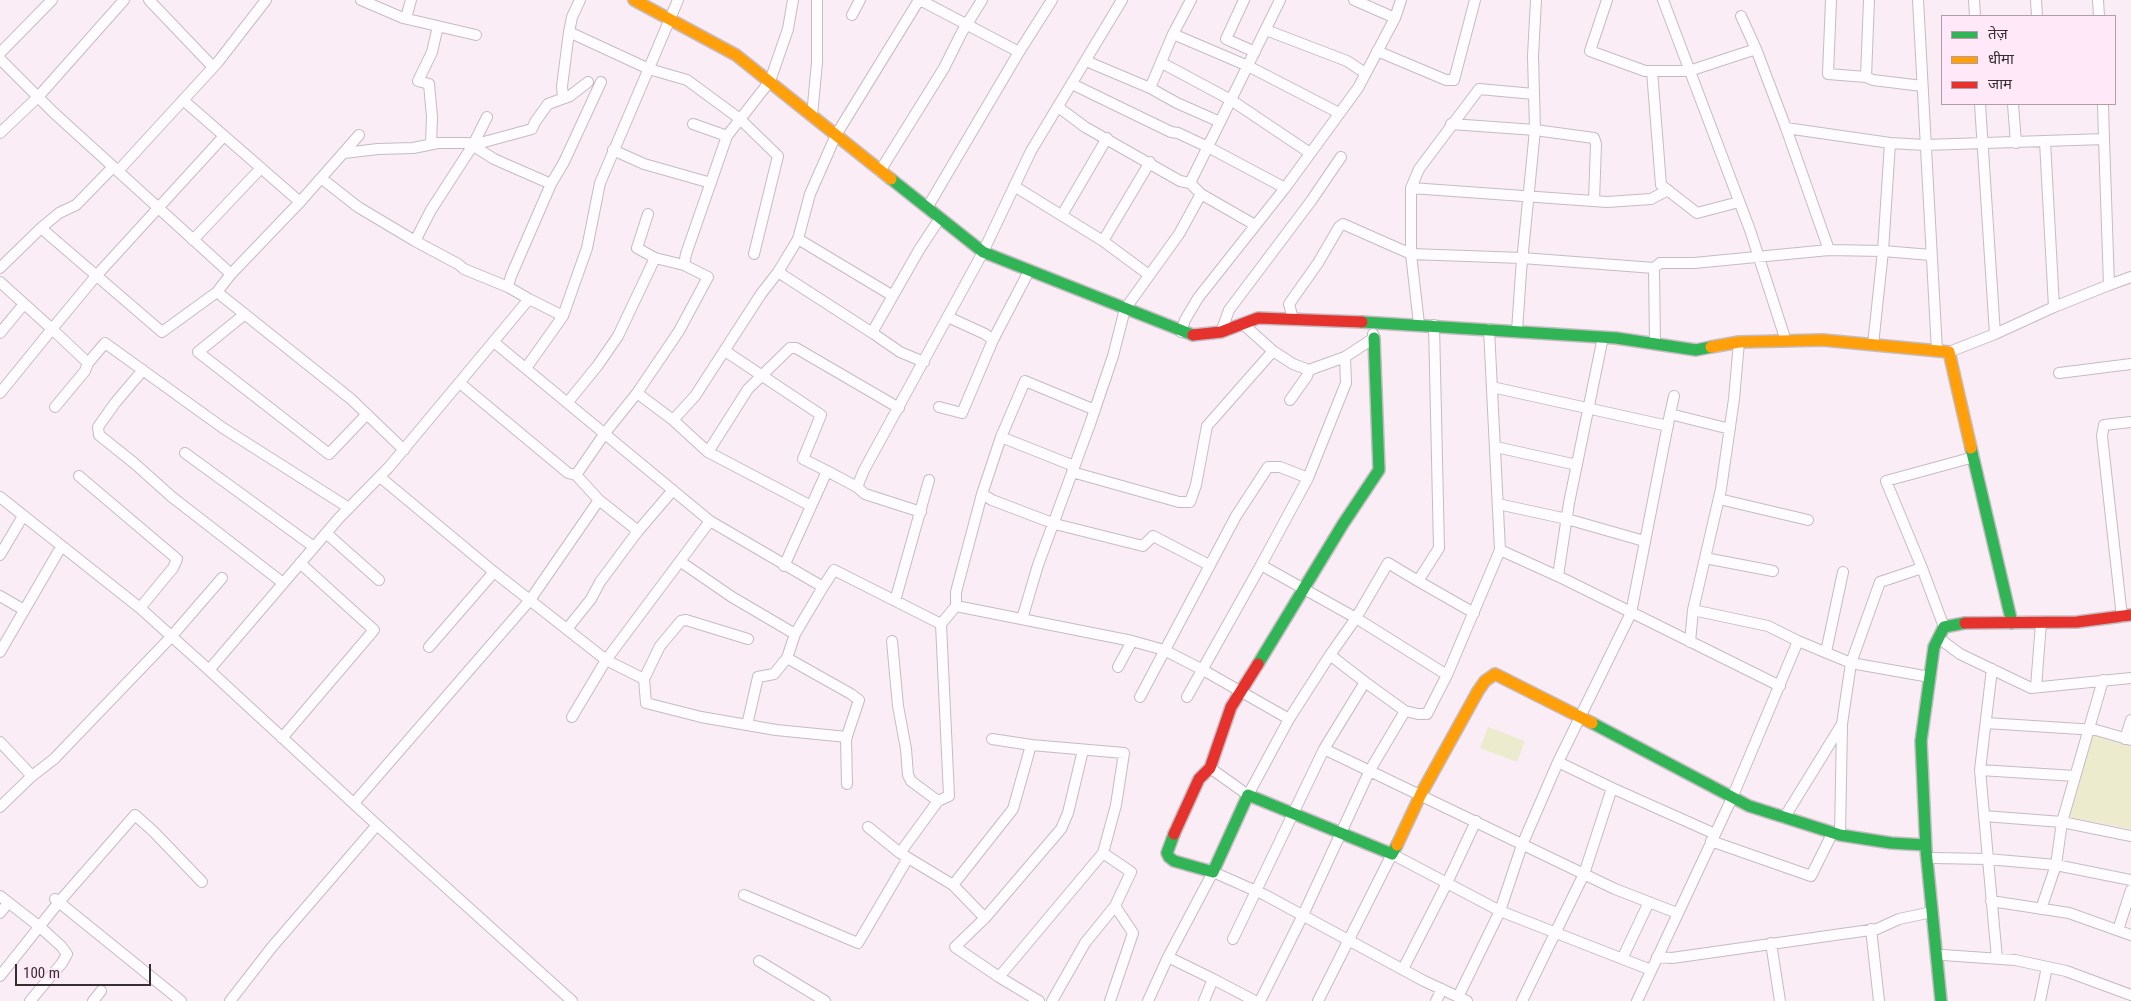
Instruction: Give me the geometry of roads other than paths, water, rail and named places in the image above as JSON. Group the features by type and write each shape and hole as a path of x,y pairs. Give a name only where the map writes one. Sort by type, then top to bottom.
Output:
{"street":[{"path":"0,53 52,0"},
{"path":"0,133 38,97 124,0"},
{"path":"149,0 213,67"},
{"path":"0,268 41,228 59,213 76,205 116,169 213,67 266,0"},
{"path":"361,0 406,18 476,35"},
{"path":"406,18 411,0"},
{"path":"563,97 562,86 569,32 572,17 580,0"},
{"path":"634,0 736,55 983,252 1194,336 1221,332 1258,318 1419,324 1604,337 1696,350 1739,342 1823,340 1943,351 1995,334 2109,284 2131,277"},
{"path":"526,368 563,316 587,248 600,183 678,0"},
{"path":"684,264 727,136 770,81 788,29 793,0"},
{"path":"812,116 817,62 817,0"},
{"path":"852,15 860,0"},
{"path":"673,420 695,396 798,239 810,194 836,135 920,0 1019,52"},
{"path":"880,171 944,68 966,25 982,0"},
{"path":"927,208 1052,0"},
{"path":"857,487 864,470 983,252 1031,151 1122,0"},
{"path":"1150,88 1190,0"},
{"path":"1244,0 1226,39 1255,52"},
{"path":"1190,183 1280,0"},
{"path":"1354,0 1395,18"},
{"path":"1181,332 1184,320 1198,298 1285,188 1358,88 1395,18 1402,0"},
{"path":"1377,51 1446,80 1454,80 1475,0"},
{"path":"1517,331 1522,258 1530,196 1535,130 1533,56 1536,0"},
{"path":"1607,0 1590,51 1645,71 1689,71 1756,49"},
{"path":"1663,0 1739,202 1786,341"},
{"path":"1830,0 1828,74 1866,77 1873,80 1922,86"},
{"path":"1866,77 1869,0"},
{"path":"1918,0 1931,255 1943,351 1974,458 2012,623"},
{"path":"1974,0 1975,15"},
{"path":"2036,0 2037,15"},
{"path":"2098,0 2099,15"},
{"path":"1741,16 1756,49 1786,128 1829,250"},
{"path":"431,144 432,117 429,84 418,81 432,52 438,26"},
{"path":"1266,30 1347,61 1365,73"},
{"path":"569,32 649,69 686,80 740,119 778,156 754,254"},
{"path":"1173,34 1248,66 1339,113"},
{"path":"0,59 38,97 231,274"},
{"path":"1086,61 1150,88 1177,103 1220,122"},
{"path":"1162,63 1231,100 1310,153"},
{"path":"1652,71 1662,185 1697,214 1739,202"},
{"path":"344,153 378,149 413,148 452,142 474,144 532,130 534,122 548,104 570,96 588,82"},
{"path":"508,287 551,184 564,162 601,82"},
{"path":"1072,84 1171,132 1178,133 1208,147 1285,188"},
{"path":"1419,324 1411,254 1411,188 1419,169 1479,89 1534,94"},
{"path":"183,100 300,202"},
{"path":"1980,105 1995,334"},
{"path":"2013,105 2016,143"},
{"path":"2103,105 2109,284"},
{"path":"1058,107 1085,127 1150,162 1180,181 1190,183 1201,194 1255,225"},
{"path":"415,241 431,210 474,144 487,117"},
{"path":"693,124 727,136"},
{"path":"1451,124 1535,130 1594,138 1596,144 1594,201"},
{"path":"1786,128 1890,144 1982,144 2104,139"},
{"path":"41,228 162,332 217,292 231,274 300,202 359,135"},
{"path":"0,393 96,276 224,136"},
{"path":"1062,215 1107,138"},
{"path":"2045,142 2054,308"},
{"path":"474,144 494,159 551,184"},
{"path":"1873,345 1884,251 1890,144"},
{"path":"613,150 644,164 711,182"},
{"path":"1221,332 1229,310 1311,201 1341,157"},
{"path":"1103,241 1150,162"},
{"path":"193,240 261,168"},
{"path":"321,178 358,206 464,269 508,287 563,316"},
{"path":"1014,186 1103,241 1149,275"},
{"path":"1411,188 1607,202 1651,199 1668,190"},
{"path":"1022,619 1038,565 1113,356 1125,309 1179,234 1201,194"},
{"path":"576,475 605,433 637,393 679,331 708,277 684,264 655,258 637,248 648,214"},
{"path":"874,334 874,329 940,218"},
{"path":"1293,319 1289,304 1318,263 1339,226 1343,224 1411,254 1522,258 1654,268 1660,263 1694,263 1759,258 1829,250 1884,251 1931,255"},
{"path":"798,239 893,296"},
{"path":"568,402 598,365 618,336 655,258"},
{"path":"1654,268 1654,343"},
{"path":"939,407 962,413 993,340 1029,271"},
{"path":"778,272 900,352 924,362"},
{"path":"0,282 88,363"},
{"path":"217,292 352,399 404,450"},
{"path":"209,670 326,533 404,450 530,300"},
{"path":"0,333 24,304"},
{"path":"245,314 198,352 329,454 367,414"},
{"path":"948,317 985,334 993,340"},
{"path":"1372,322 1379,470 1342,524 1231,707 1210,768 1198,779 1167,853 1174,861 1213,872 1256,891 1463,999 1500,911 1522,845 1558,762 1631,613 1674,396"},
{"path":"1243,324 1273,351 1293,364 1309,370 1345,357 1374,338"},
{"path":"1418,581 1439,548 1434,325"},
{"path":"1330,655 1405,710 1418,714 1427,714 1447,675 1500,550 1489,329"},
{"path":"1558,576 1577,465 1604,337"},
{"path":"55,407 85,371 88,363 105,342 223,428 349,508"},
{"path":"495,342 710,521 784,566 823,587"},
{"path":"1690,642 1693,610 1719,499 1730,429 1739,342"},
{"path":"708,452 748,389 790,348 796,348 899,408"},
{"path":"1001,437 1073,469 1179,502 1190,502 1196,485 1206,426 1273,351"},
{"path":"725,352 821,415 803,459 857,487 865,494 921,512"},
{"path":"1187,697 1308,478 1346,384 1345,357"},
{"path":"2059,373 2131,364"},
{"path":"143,370 115,403 98,427 99,435 134,462 172,497 283,583"},
{"path":"1290,400 1307,376 1309,370"},
{"path":"744,895 858,943 904,855 938,801 949,796 941,624 956,606 956,592 982,494 1001,437 1025,381 1095,410"},
{"path":"461,384 568,473 576,475 599,500 638,531"},
{"path":"1492,387 1590,407 1668,426"},
{"path":"637,393 673,420 708,452 811,506"},
{"path":"1670,414 1730,429"},
{"path":"1944,627 1958,623 2077,622 2127,616 2102,436 2104,425 2131,422"},
{"path":"1496,447 1577,465"},
{"path":"184,453 314,547"},
{"path":"1942,1001 1925,845 1921,770 1922,741 1934,647 1940,639 1944,627 1886,481 1974,458"},
{"path":"1140,697 1236,516 1268,467 1280,466 1308,478"},
{"path":"784,566 827,472"},
{"path":"79,476 177,559 173,568 140,608"},
{"path":"380,477 494,572 606,660 644,679"},
{"path":"895,601 929,480"},
{"path":"567,629 638,531 672,490"},
{"path":"982,494 992,500 1053,522 1143,546 1153,536 1209,565"},
{"path":"0,497 61,547 68,549 140,608 376,825 572,1001"},
{"path":"1719,499 1808,520"},
{"path":"354,803 530,600 599,500"},
{"path":"1498,504 1644,541"},
{"path":"0,555 23,516"},
{"path":"572,717 606,660 654,593 681,562 710,521"},
{"path":"326,533 380,580"},
{"path":"0,652 61,547"},
{"path":"1500,550 1558,576 1780,686"},
{"path":"1705,558 1773,571"},
{"path":"681,562 732,597 795,634"},
{"path":"282,738 374,630 300,563"},
{"path":"1148,1001 1168,957 1213,872 1248,795 1289,720 1356,618 1388,563 1474,612"},
{"path":"1261,565 1356,618 1447,675"},
{"path":"1558,762 1713,837 1811,876 1836,834 1842,724 1851,663 1880,582 1922,568"},
{"path":"748,725 758,677 774,674 788,658 795,634 834,570 941,624"},
{"path":"429,647 494,572"},
{"path":"1826,652 1844,572"},
{"path":"0,807 32,776 54,759 171,637 222,578"},
{"path":"0,596 24,610"},
{"path":"956,606 1132,641 1164,650 1203,670 1289,720"},
{"path":"1693,610 1768,626 1851,663 1930,677"},
{"path":"748,638 681,620 660,646 644,679 646,703 701,717 776,730 847,737"},
{"path":"2036,688 2041,622"},
{"path":"1940,639 1960,654 2031,688 2131,678"},
{"path":"1940,639 1943,652 1929,746 1928,771 1945,1001"},
{"path":"1637,1001 1732,798 1798,640"},
{"path":"892,641 898,706 906,749 908,775 911,781 938,801"},
{"path":"1118,667 1132,641"},
{"path":"788,658 859,700 847,737 847,784"},
{"path":"1992,669 1980,770 1997,959"},
{"path":"1318,1001 1421,794 1478,691 1485,681 1495,674 1508,678 1732,798 1784,818 1836,834 1891,843 1925,845"},
{"path":"2041,909 2056,865 2062,822 2103,680"},
{"path":"1233,939 1292,812 1324,749 1365,682"},
{"path":"1260,1001 1303,915 1370,770 1405,710"},
{"path":"1986,723 2088,729 2128,739 2131,720"},
{"path":"1784,818 1842,724"},
{"path":"992,739 1031,745 1124,753 1116,805 1104,853 999,977"},
{"path":"0,742 32,776"},
{"path":"953,885 1012,809 1031,745"},
{"path":"1324,749 1584,874 1677,913"},
{"path":"1039,1001 955,947 985,918 1061,829 1068,813 1083,750"},
{"path":"1210,768 1248,795 1392,854 1500,911 1623,957 1652,970"},
{"path":"1980,770 2075,776"},
{"path":"1522,1001 1557,933 1584,874 1612,788"},
{"path":"0,976 40,927 57,901 135,815 202,882"},
{"path":"1984,816 2062,822 2131,836"},
{"path":"1403,969 1476,821"},
{"path":"230,1001 272,947 376,825"},
{"path":"868,827 904,855 953,885 985,918"},
{"path":"1052,1001 1085,943 1115,906 1131,872 1104,853"},
{"path":"1934,858 1987,859 2056,865 2131,880"},
{"path":"2118,930 2131,890"},
{"path":"0,913 4,900 40,927 67,954 62,964 30,1001"},
{"path":"57,901 181,1001"},
{"path":"1991,901 2069,913 2131,934"},
{"path":"1623,957 1649,902"},
{"path":"1110,1001 1133,933 1115,906"},
{"path":"1657,957 1672,958 1877,929 1900,919 1932,912"},
{"path":"1872,929 1879,1001"},
{"path":"1771,943 1780,1001"},
{"path":"1943,955 2015,960 2066,971 2131,995"},
{"path":"1168,957 1254,1001"},
{"path":"759,961 824,1001"},
{"path":"2040,1001 2047,967"},
{"path":"1204,1001 1213,979"},
{"path":"1436,1001 1442,989"},
{"path":"93,1001 102,991"}]}
